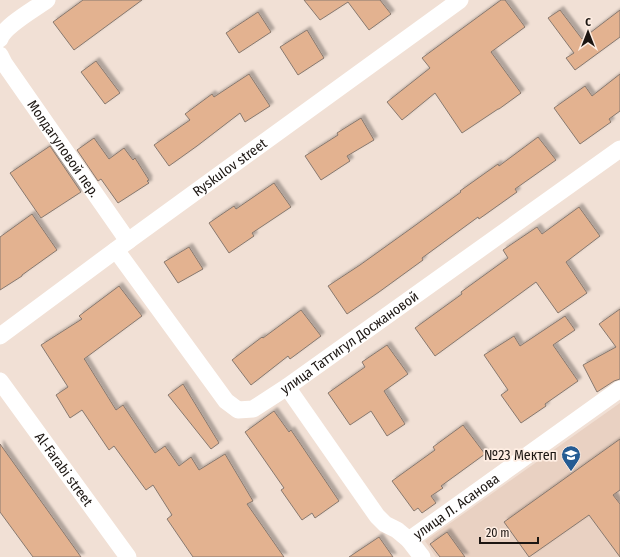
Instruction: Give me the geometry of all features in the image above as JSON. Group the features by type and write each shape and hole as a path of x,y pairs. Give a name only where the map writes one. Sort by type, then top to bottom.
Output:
{"street":[{"path":"0,39 2,34 10,26 47,0"},
{"name":"Ryskulov street","path":"0,336 460,0"},
{"name":"Молдагуловой пер.","path":"0,55 122,246"},
{"name":"улица Таттигул Досжановой","path":"122,246 226,401 238,410 253,409 287,387 620,149"},
{"name":"Al-Farabi street","path":"0,381 128,557"},
{"path":"287,387 377,516 385,524 397,530 409,540 422,557"},
{"name":"улица Л. Асанова","path":"409,540 620,389"}],"shaded area":[{"name":"№23 Мектеп","path":"620,403 620,557 436,557 425,541"}],"building":[{"path":"83,0 142,0 74,50 53,22"},
{"path":"304,0 380,0 391,14 369,30 348,2 320,20"},
{"path":"501,0 505,0 525,27 491,52 521,93 462,133 435,93 402,120 387,102 430,68 422,58"},
{"path":"560,10 582,39 620,10 620,37 575,70 566,58 574,53 548,18"},
{"path":"258,12 271,32 239,53 226,33"},
{"path":"307,30 324,58 298,75 280,47"},
{"path":"96,61 120,93 105,104 81,72"},
{"path":"249,74 270,106 245,122 240,113 169,166 154,145 190,120 185,114 212,94 214,97"},
{"path":"620,74 620,111 609,119 611,122 580,144 554,108 585,86 592,96"},
{"path":"361,118 374,140 347,156 350,161 321,180 305,156"},
{"path":"538,137 556,160 515,189 517,192 479,219 478,217 422,258 423,260 347,314 328,286 360,265 461,192 460,191 498,164 499,166"},
{"path":"94,138 109,159 124,148 133,160 135,158 149,180 147,181 149,183 118,203 101,179 98,181 77,150"},
{"path":"50,146 81,192 41,218 10,173"},
{"path":"274,183 291,207 252,233 254,236 229,253 209,223 234,206 236,209"},
{"path":"579,207 600,236 566,262 587,293 558,313 536,282 435,356 415,328 508,258 503,250 537,227 542,234"},
{"path":"32,214 57,250 0,290 0,237"},
{"path":"189,247 203,269 178,283 164,262"},
{"path":"119,286 142,316 84,359 116,410 123,405 155,453 165,446 179,466 191,457 199,470 225,454 253,501 247,504 284,557 193,557 167,519 172,515 153,485 146,490 114,446 109,450 82,410 70,418 56,395 68,387 41,345 82,319 79,316"},
{"path":"620,309 620,379 614,381 597,392 583,365 616,347 599,324"},
{"path":"301,310 321,336 290,359 288,356 251,385 232,360"},
{"path":"565,316 575,330 553,345 578,381 521,423 501,395 508,390 484,355 514,336 520,346"},
{"path":"387,345 408,374 384,391 405,424 387,436 371,411 350,425 328,393 365,367 362,362"},
{"path":"183,384 219,443 211,449 168,395"},
{"path":"274,411 289,432 291,430 339,501 315,518 312,513 302,520 281,490 284,488 245,432"},
{"path":"463,425 485,454 441,486 443,488 431,496 436,503 422,513 418,508 414,511 392,481 435,450 433,447"},
{"path":"620,439 620,490 613,495 620,504 620,557 589,515 529,557 504,522"},
{"path":"0,444 81,557 33,557 0,512"},
{"path":"447,532 465,557 440,557 430,544"},
{"path":"379,537 393,557 349,557"}],"place":[{"name":"№23 Мектеп","path":"571,472"}]}
